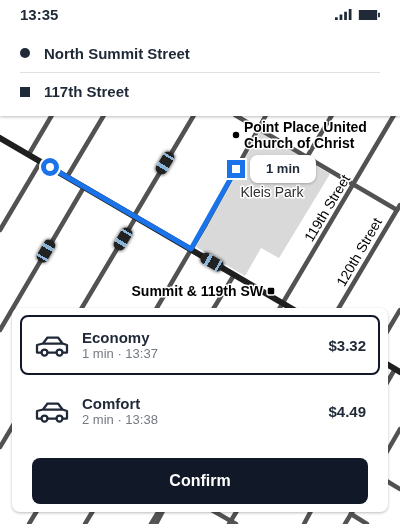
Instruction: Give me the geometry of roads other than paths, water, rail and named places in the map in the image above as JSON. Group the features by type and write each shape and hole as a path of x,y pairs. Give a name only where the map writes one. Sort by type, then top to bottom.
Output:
{"main road":[{"path":"0,138 191,249 284,306"},
{"path":"388,365 398,370"}],"street":[{"path":"29,154 51,116"},
{"path":"67,177 103,116"},
{"path":"82,308 192,116"},
{"path":"237,116 397,210"},
{"path":"157,308 265,116"},
{"path":"307,157 331,116"},
{"name":"119th Street","path":"284,306 393,116"},
{"path":"0,230 40,161"},
{"path":"13,308 84,187"},
{"name":"120th Street","path":"339,308 400,205"},
{"path":"214,308 234,275"},
{"path":"0,330 12,310"},
{"path":"388,330 400,310"},
{"path":"388,382 398,370"},
{"path":"0,447 12,427"},
{"path":"388,450 400,429"},
{"path":"388,482 400,488"},
{"path":"29,524 36,512"},
{"path":"85,524 92,512"},
{"path":"151,524 158,512"},
{"path":"156,524 162,512"},
{"path":"214,512 230,523 236,524"},
{"path":"230,523 236,512"},
{"path":"304,524 310,512"},
{"path":"345,524 351,514 367,524"}],"place":[{"name":"Point Place United Church of Christ","path":"236,135"},
{"name":"Summit & 119th SW","path":"271,291"}],"park label":[{"name":"Kleis Park","path":"272,192"}]}
